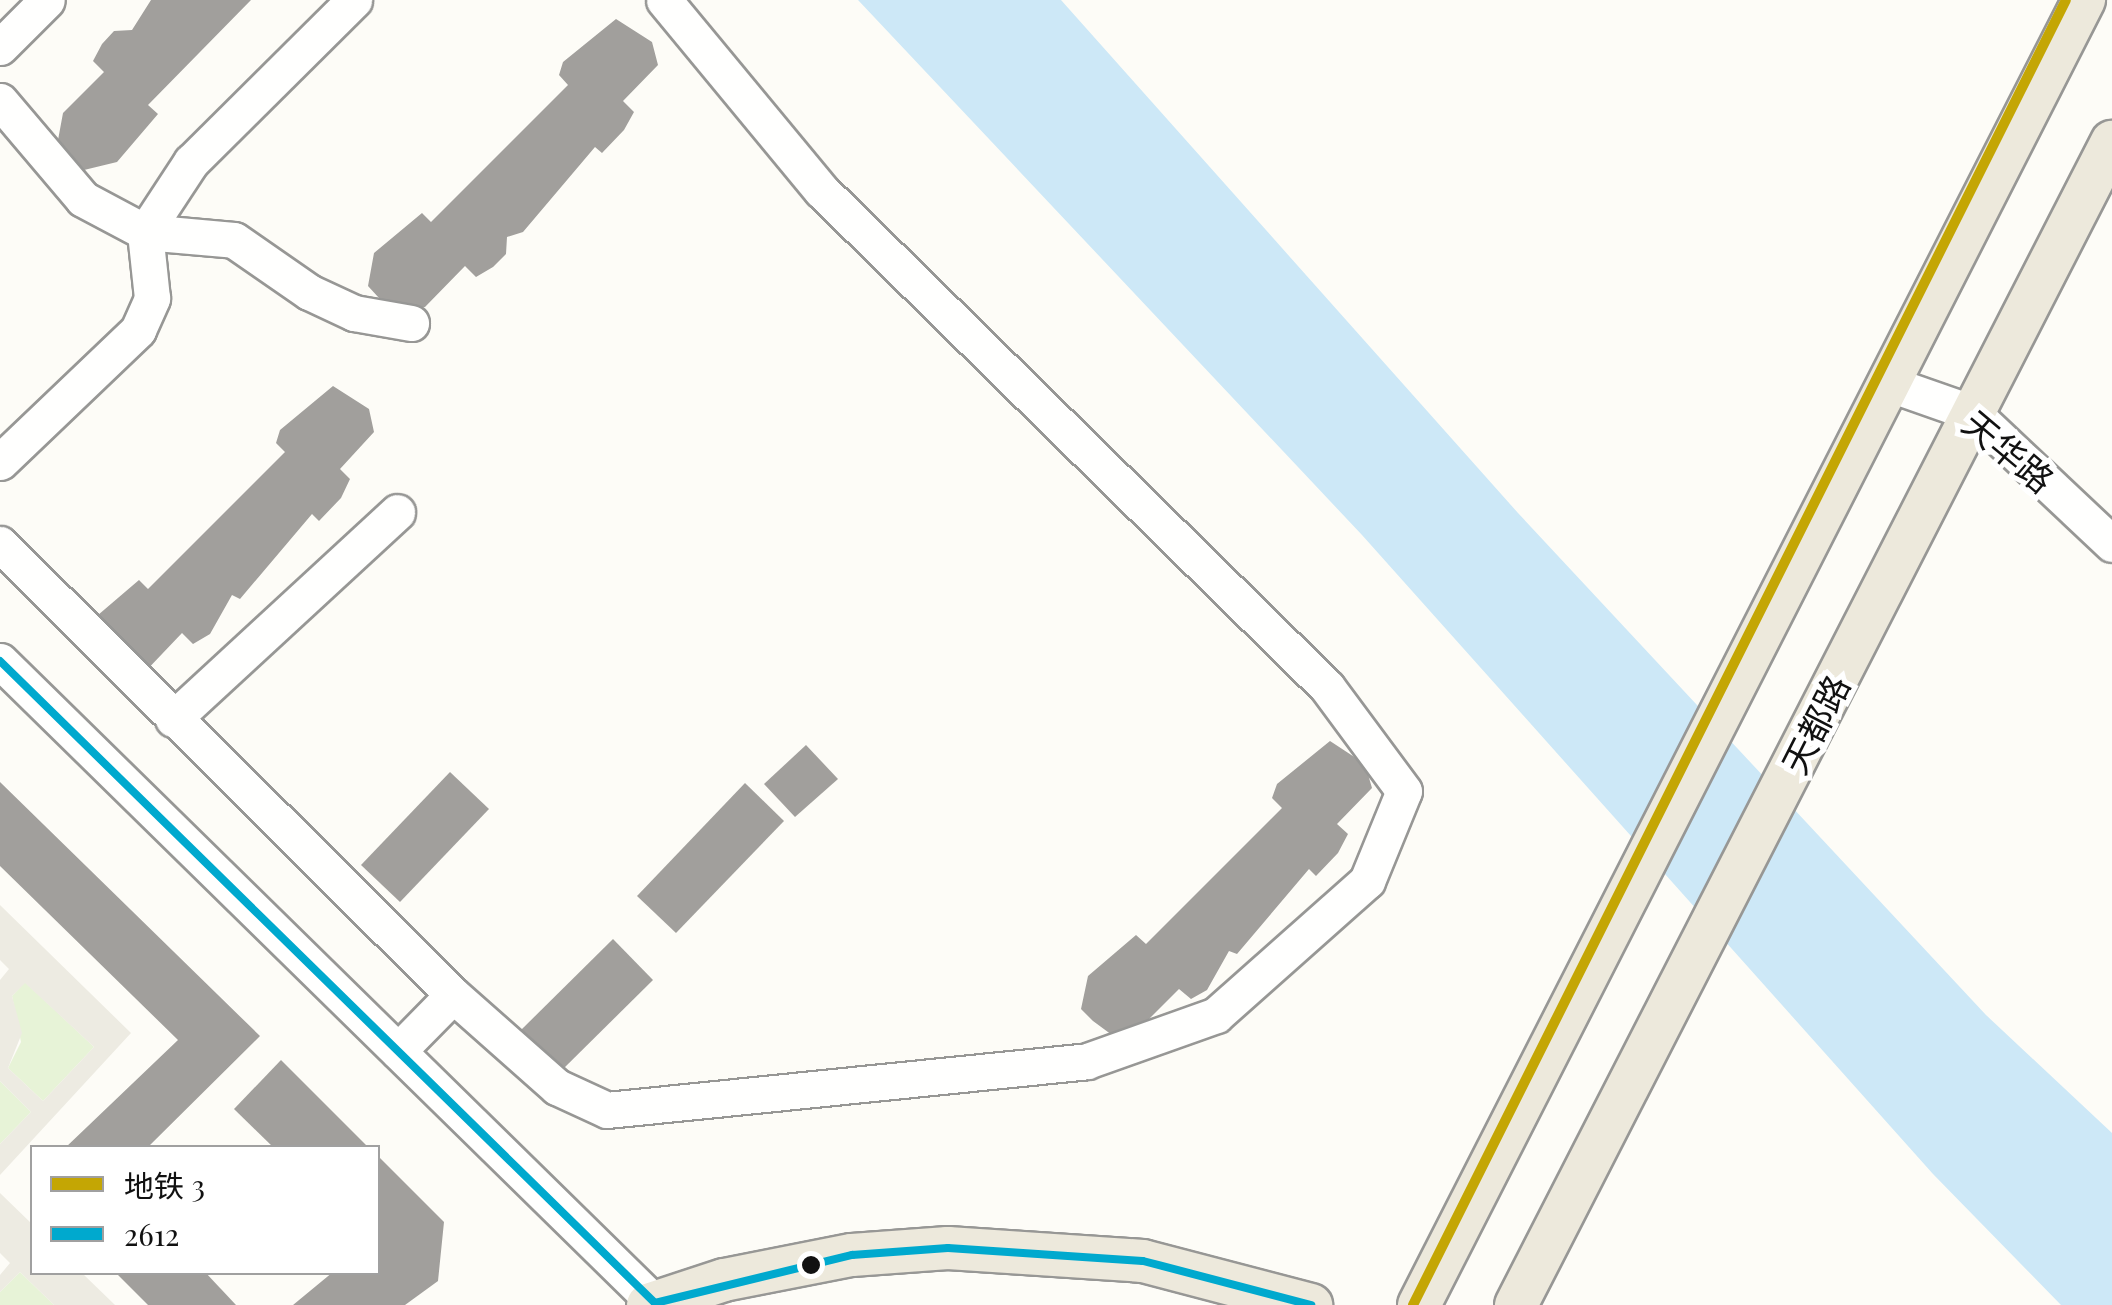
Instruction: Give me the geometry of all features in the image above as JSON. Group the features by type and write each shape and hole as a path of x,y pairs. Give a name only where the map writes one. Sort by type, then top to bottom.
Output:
{"main road":[{"path":"1419,1305 1744,674 2084,0"},
{"name":"天都路","path":"1516,1305 2112,142"},
{"path":"652,1304 852,1255 948,1248 1143,1261 1312,1305"}],"street":[{"path":"0,48 47,0"},
{"path":"0,462 138,330 152,298 145,232 191,162 354,0"},
{"path":"0,544 453,995 557,1087 607,1110 1088,1061 1216,1015 1367,881 1404,791 1327,686 834,203 664,0"},
{"path":"0,102 83,199 145,232 234,240 324,299 411,322"},
{"name":"天华路","path":"1890,384 1974,414 2112,544"},
{"path":"173,719 397,512"},
{"path":"0,661 652,1304"},
{"path":"398,1051 453,995"}],"green space":[{"path":"25,982 94,1047 43,1101 8,1068 21,1042 12,996"},
{"path":"0,1081 31,1112 0,1144"},
{"path":"20,1272 54,1305 0,1305 0,1292"}],"shaded area":[{"path":"0,905 131,1033 0,1175 0,1144 31,1112 0,1081 0,980 9,969 0,960","holes":["25,983 94,1047 43,1101 8,1068 22,1033 12,996"]},
{"path":"0,1193 30,1222 30,1275 84,1275 115,1305 54,1305 20,1272 0,1292 0,1275 10,1263 0,1253"}],"water":[{"path":"858,0 1061,0 1518,513 1986,1015 2112,1133 2112,1305 2061,1305 1933,1174 1362,535"}],"building":[{"path":"151,0 251,0 148,105 158,114 117,162 84,170 58,140 63,113 104,72 93,61 102,44 114,31 132,30"},
{"path":"616,19 652,42 658,65 623,101 634,112 624,130 602,153 595,147 523,232 507,237 506,254 493,267 476,277 465,266 425,307 398,312 379,298 368,286 374,253 422,213 431,222 568,85 559,75 563,62"},
{"path":"333,386 369,409 374,432 340,469 350,479 341,498 319,521 312,514 240,599 232,595 210,634 193,644 182,633 142,675 96,665 85,654 91,621 139,580 148,589 285,452 276,443 280,430"},
{"path":"1330,741 1365,764 1372,788 1337,824 1348,834 1338,853 1316,876 1309,869 1237,954 1229,951 1207,990 1191,999 1179,989 1138,1030 1112,1035 1093,1021 1081,1009 1088,976 1136,935 1146,944 1282,808 1272,798 1277,784"},
{"path":"806,745 838,779 795,817 764,784"},
{"path":"450,772 489,809 400,902 361,865"},
{"path":"0,782 260,1036 150,1145 68,1145 178,1040 0,866"},
{"path":"745,783 784,821 676,933 637,896"},
{"path":"613,939 653,980 560,1072 520,1031"},
{"path":"281,1060 366,1145 271,1145 234,1109"},
{"path":"380,1158 444,1222 438,1281 405,1305 293,1305 329,1275 380,1275"},
{"path":"118,1275 208,1275 236,1305 148,1305"}],"metro line":[{"name":"3","path":"1413,1305 2066,0"}],"transit line":[{"name":"2612","path":"0,661 655,1303"},
{"name":"2612","path":"655,1303 852,1255 948,1248 1143,1261 1311,1305"}]}
